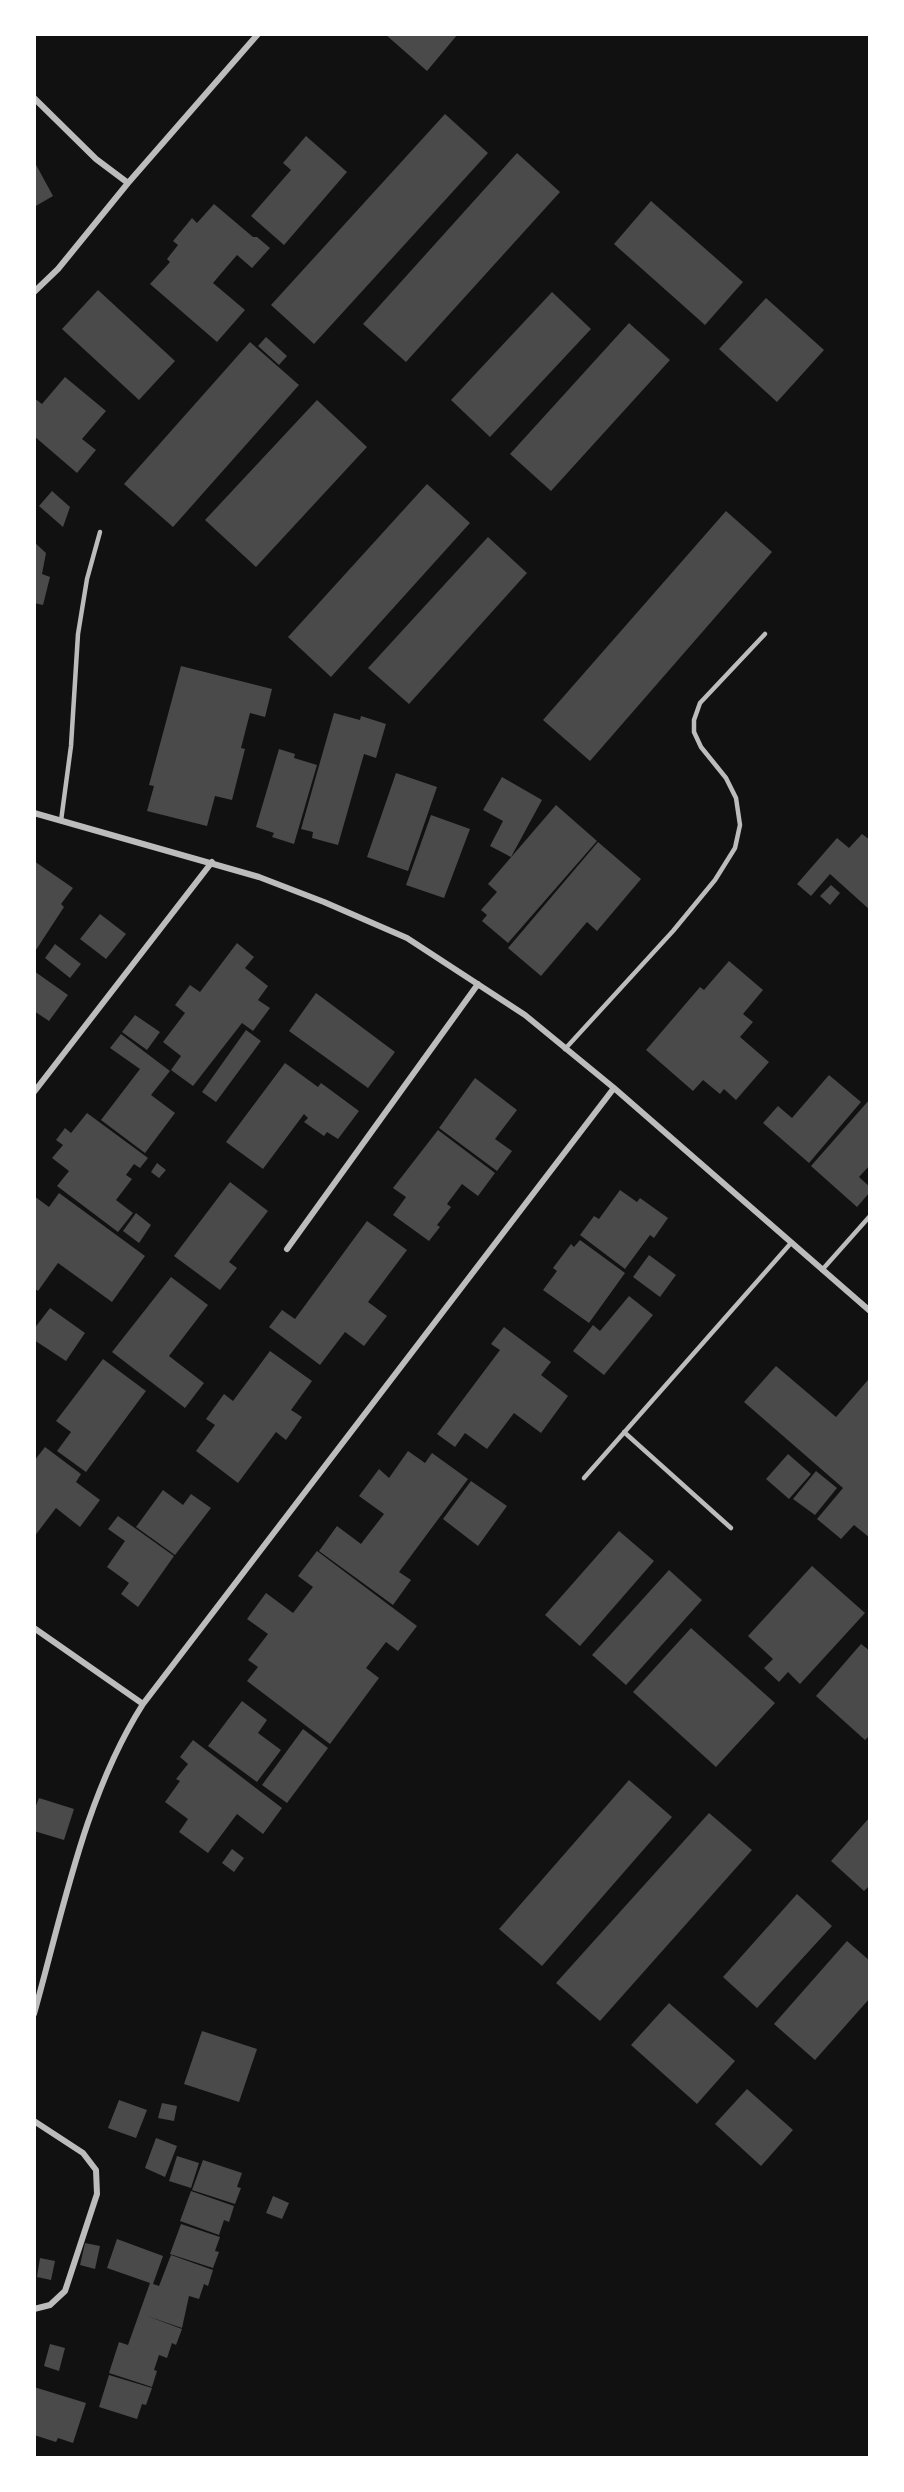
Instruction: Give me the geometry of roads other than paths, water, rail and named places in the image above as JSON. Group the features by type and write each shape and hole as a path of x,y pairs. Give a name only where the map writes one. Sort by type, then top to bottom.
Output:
{"street":[{"path":"34,292 58,269 128,183 258,34"},
{"path":"34,98 96,159 128,183"},
{"path":"34,813 259,877 407,938 525,1015 614,1088 870,1311"},
{"path":"34,1092 212,862"},
{"path":"287,1249 478,984"},
{"path":"34,2014 97,1796 127,1730 143,1704 614,1088"},
{"path":"34,1628 143,1704"},
{"path":"34,2121 83,2153 96,2170 97,2194 65,2291 50,2306 34,2309"}],"lane":[{"path":"61,821 71,746 78,634 87,579 100,532"},
{"path":"565,1048 673,931 715,880 735,848 740,825 736,798 726,778 702,747 694,732 694,720 700,704 765,634"},
{"path":"822,1270 870,1216"},
{"path":"584,1478 791,1243"},
{"path":"624,1432 731,1528"}]}
